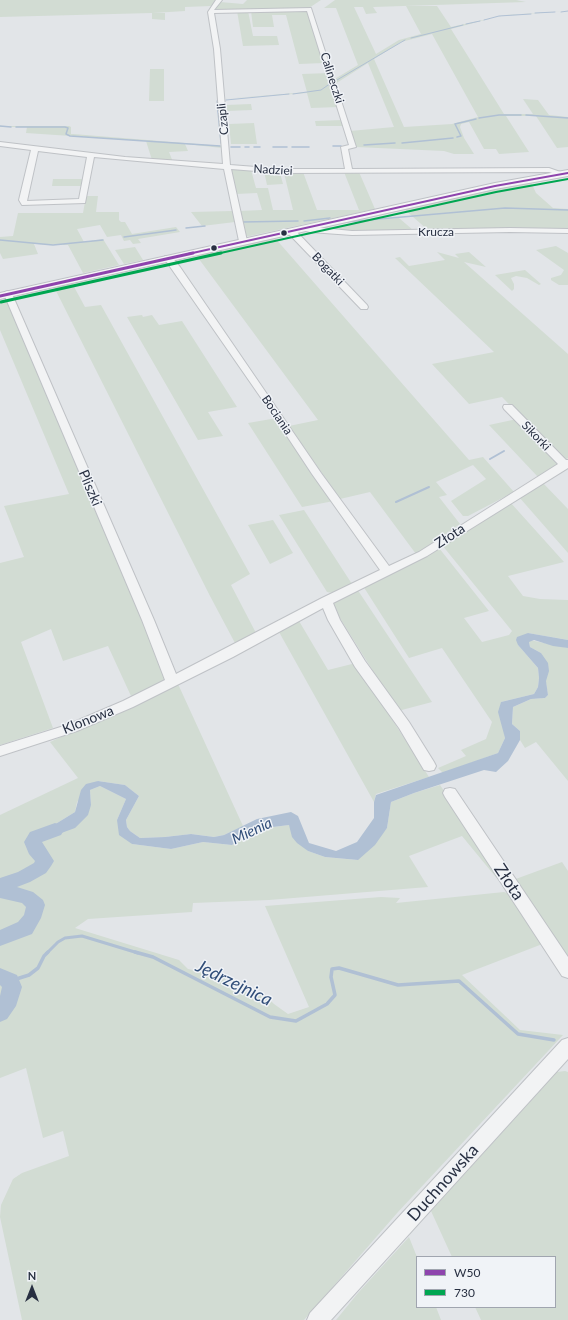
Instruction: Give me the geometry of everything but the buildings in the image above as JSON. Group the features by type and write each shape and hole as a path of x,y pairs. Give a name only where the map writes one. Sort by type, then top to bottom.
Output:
{"main road":[{"path":"4,295 244,240 535,178 565,174"}],"street":[{"path":"212,12 214,6 219,0"},
{"name":"Calineczki","path":"212,12 309,9 348,126 353,147 344,147 349,170"},
{"name":"Czapli","path":"212,12 217,49 227,166 244,240"},
{"name":"Nadziei","path":"0,144 91,156 292,171 556,170 565,174"},
{"path":"35,149 23,200 25,203 82,201 84,199 91,156"},
{"name":"Krucza","path":"304,228 310,230 352,233 510,230 568,232"},
{"name":"Bogatki","path":"291,231 364,307"},
{"name":"Bociania","path":"168,258 280,418 317,474 387,571"},
{"name":"Pliszki","path":"4,295 148,620 172,681"},
{"name":"Sikorki","path":"508,407 566,464"},
{"name":"Złota","path":"172,681 228,654 326,601 423,554 566,464"},
{"path":"326,601 334,620 360,664 404,725 429,766"},
{"name":"Klonowa","path":"0,751 72,728 128,704 172,681"},
{"name":"Złota","path":"450,793 568,971"},
{"name":"Duchnowska","path":"317,1320 564,1055"}],"shaded area":[{"path":"0,0 217,0 211,6 185,7 185,11 153,13 165,13 165,20 152,19 152,13 0,17"},
{"path":"247,0 321,0 309,8 214,11 215,6 220,2 243,4"},
{"path":"335,0 516,0 526,2 373,7 377,13 366,14 363,7 354,7 376,54 399,40 421,34 406,6 437,6 451,27 493,18 451,29 504,114 533,114 523,99 538,100 549,115 568,117 568,147 557,148 536,116 506,116 529,152 499,154 496,149 484,149 469,122 461,124 460,127 464,138 474,154 454,154 444,151 356,147 350,131 394,127 368,63 335,84 333,80 358,65 336,8 324,8","holes":["432,34 478,117 452,124 404,127 374,59 401,42"]},
{"path":"309,10 324,63 299,64 286,15 272,15 274,27 253,27 251,11"},
{"path":"237,11 248,11 253,36 277,36 279,45 243,46"},
{"path":"568,11 502,16 506,15"},
{"path":"150,69 164,69 164,101 149,101"},
{"path":"329,73 339,107 311,108 307,93 224,99 307,92 302,74"},
{"path":"251,104 252,110 227,111 226,105"},
{"path":"343,120 343,126 316,126 315,121"},
{"path":"254,123 257,144 231,144 229,124"},
{"path":"0,126 69,126 71,127 71,134 222,146 222,148 185,144 188,151 169,152 173,162 152,160 146,141 26,133 27,127"},
{"path":"231,168 251,170 256,188 268,188 273,210 293,210 284,173 303,172 317,210 359,210 344,172 359,172 375,209 245,237 239,211 262,210 257,193 236,194"},
{"path":"264,171 280,173 283,184 267,185"},
{"path":"53,179 84,179 83,186 52,186"},
{"path":"531,182 536,193 553,208 568,209 568,230 429,231 404,209"},
{"path":"86,196 98,196 96,212 119,212 119,220 121,222 125,222 132,234 176,227 180,232 138,239 141,243 133,244 130,240 124,241 121,235 107,237 100,225 77,229 84,242 103,239 119,265 83,273 68,245 34,244 38,254 3,259 0,253 0,237 13,236 18,213 83,213"},
{"path":"232,211 235,222 202,226 191,212"},
{"path":"399,218 413,230 373,232 314,230 361,221"},
{"path":"275,238 469,460 483,457 514,492 468,516 463,516 451,501 486,479 473,465 436,482 447,495 439,497 460,524 416,554 370,492 340,499 289,426 318,420 196,255"},
{"path":"556,246 568,253 568,285 559,285 551,280 551,278 561,275 564,270 536,250"},
{"path":"135,247 143,260 124,264 115,250"},
{"path":"437,252 459,258 455,254 469,252 486,267 464,262 568,354 568,458 564,461 502,397 469,404 432,364 494,352 395,258 400,257 409,266 445,260"},
{"path":"525,270 541,284 539,285 527,278 516,276 511,278 514,284 514,289 512,291 495,275"},
{"path":"72,283 85,307 101,305 250,574 231,585 256,633 235,643 210,596 54,287"},
{"path":"8,299 139,609 166,677 162,683 131,696 108,646 63,661 51,629 21,642 53,728 0,745 0,563 24,557 4,506 69,494 0,330 0,301"},
{"path":"142,315 143,317 152,315 159,325 182,321 237,407 208,412 223,436 198,440 127,317"},
{"path":"277,418 334,501 302,507 248,423"},
{"path":"517,419 558,465 538,477 489,425"},
{"path":"542,482 568,509 568,553 519,497"},
{"path":"510,502 564,562 508,576 523,596 540,599 568,600 568,640 528,633 518,645 538,668 538,687 534,694 501,702 505,738 498,753 443,773 438,768 466,756 461,750 486,739 492,722 442,648 409,658 363,586 439,548 489,611 464,618 482,642 509,635 512,631 442,545"},
{"path":"304,510 352,584 333,593 327,592 279,515"},
{"path":"273,520 293,553 270,564 248,525"},
{"path":"357,589 432,702 398,711 331,604"},
{"path":"299,621 328,670 356,663 429,777 376,794 374,802 279,632"},
{"path":"530,640 568,648 568,781 536,742 525,748 520,740 520,731 512,724 513,707 531,699 545,698 548,695 541,653 530,647"},
{"path":"178,684 243,826 224,835 214,837 191,834 140,838 130,831 127,827 126,820 139,796 125,785 98,781 77,802 75,812 49,828 34,834 45,839 91,805 90,790 100,786 126,799 117,820 132,844 171,849 203,842 232,845 248,835 265,828 289,825 308,851 325,857 357,860 387,828 391,802 440,785 504,880 499,881 462,836 409,856 428,887 269,900 193,903 192,912 88,919 75,928 179,960 188,969 224,977 234,991 263,993 274,1004 288,1014 309,1007 265,906 381,897 400,898 396,903 504,892 512,895 545,943 462,975 520,1030 563,1035 398,1212 304,1320 22,1320 0,1217 1,1205 13,1179 22,1173 69,1156 63,1131 43,1138 26,1068 0,1078 0,815 78,778 50,742"},
{"path":"562,862 568,871 568,962 513,880"},
{"path":"557,1072 568,1072 568,1320 481,1320 475,1308 556,1308 556,1256 452,1256 431,1211"},
{"path":"409,1237 417,1256 416,1308 436,1308 441,1320 336,1320 358,1293"}],"water":[{"path":"528,633 568,640 568,648 553,646 534,640 529,642 530,647 541,653 548,663 549,671 546,681 548,695 545,698 531,699 513,707 512,724 520,731 520,740 508,761 496,772 484,770 391,802 387,828 375,845 358,860 325,857 308,851 297,843 292,837 289,825 265,828 248,835 232,845 203,842 171,849 132,844 119,835 117,820 126,799 100,786 90,790 91,805 88,815 75,828 40,840 33,835 49,828 75,812 81,790 86,784 98,781 125,785 139,796 126,820 127,827 130,831 140,838 191,834 214,837 224,835 257,819 291,812 298,816 309,843 336,851 357,842 374,818 374,802 376,795 498,753 505,738 498,712 501,702 534,694 538,687 538,668 518,645 516,640 517,637"}],"waterway":[{"path":"561,12 568,11"},
{"path":"535,13 555,12"},
{"path":"484,20 499,16 531,14"},
{"path":"466,24 480,21"},
{"path":"411,38 463,25"},
{"path":"337,80 405,40"},
{"path":"293,94 321,90 331,83"},
{"path":"226,100 289,94"},
{"path":"217,101 218,112"},
{"path":"218,111 221,143"},
{"path":"479,118 499,115 521,115"},
{"path":"526,115 568,118"},
{"path":"457,137 461,136 455,124 476,119"},
{"path":"0,126 11,127"},
{"path":"16,127 65,127 68,128 66,134 70,136 220,146"},
{"path":"402,143 453,138"},
{"path":"364,145 395,143"},
{"path":"333,146 341,146"},
{"path":"231,147 240,147"},
{"path":"254,147 260,147"},
{"path":"273,147 287,147"},
{"path":"292,147 309,147"},
{"path":"345,222 505,208 568,210"},
{"path":"304,221 330,218"},
{"path":"242,222 298,221"},
{"path":"186,228 205,226"},
{"path":"124,237 176,230"},
{"path":"0,240 53,245 103,240"},
{"path":"490,459 504,451"},
{"path":"396,502 429,487"},
{"name":"Mienia","path":"0,938 25,928 32,918 36,905 27,897 4,892 2,888 5,884 24,877 40,868 45,861 35,849 33,842 36,837 55,830"},
{"name":"Jędrzejnica","path":"10,981 29,975 38,968 44,956 58,942 65,938 82,936 138,953"},
{"name":"Jędrzejnica","path":"135,952 153,957 270,1017 296,1021 327,1004 335,995 331,977 332,969 339,968 398,985 459,981 518,1034 554,1040"},
{"name":"Mienia","path":"0,976 10,981 12,987 9,1000 0,1013"}],"transit line":[{"name":"W50","path":"0,296 495,186 568,173"},
{"name":"730","path":"1,302 496,192 568,179"}]}
